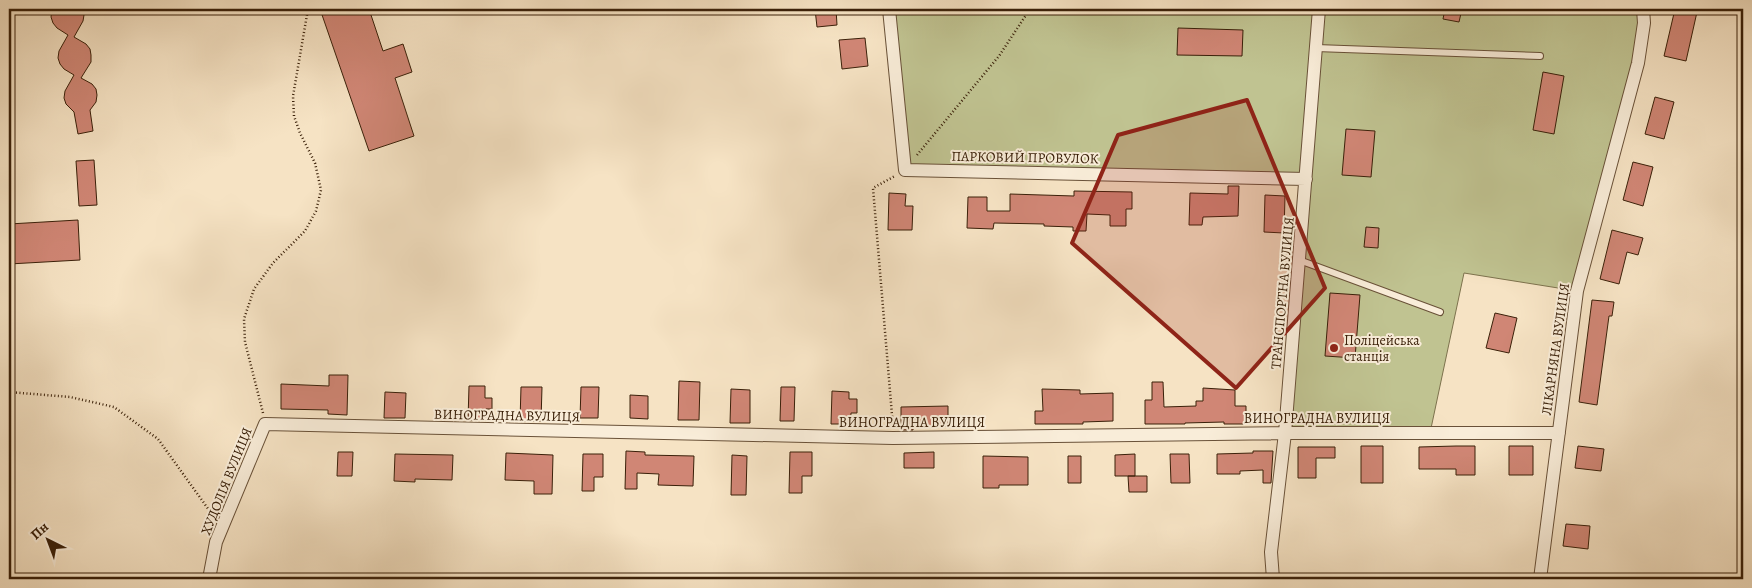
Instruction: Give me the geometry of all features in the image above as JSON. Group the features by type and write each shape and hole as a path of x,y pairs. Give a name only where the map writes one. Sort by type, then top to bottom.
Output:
{"street":[{"path":"889,9 905,170"},
{"name":"ТРАНСПОРТНА ВУЛИЦЯ","path":"1272,579 1272,552 1286,433 1319,9"},
{"name":"ЛІКАРНЯНА ВУЛИЦЯ","path":"1540,579 1577,291 1638,63 1644,24 1643,9"},
{"name":"ПАРКОВИЙ ПРОВУЛОК","path":"905,170 1306,179"},
{"name":"ВИНОГРАДНА ВУЛИЦЯ","path":"265,424 894,438 1286,433 1559,433"},
{"name":"ХУДОЛІЯ ВУЛИЦЯ","path":"209,579 216,542 265,424"}],"lane":[{"path":"1316,48 1540,56"},
{"path":"1299,260 1440,312"}],"path":[{"path":"265,424 245,342 244,319 254,289 273,263 305,231 316,211 321,190 315,163 294,116 292,96 308,9"},
{"path":"894,438 873,188 905,170 999,56 1030,9"},
{"path":"9,392 70,397 114,408 158,439 222,528"}],"highlighted area":[{"path":"1247,100 1325,288 1236,388 1072,243 1118,135"}],"green space":[{"path":"889,9 1643,9 1644,23 1577,291 1464,273 1430,433 1286,433 1305,179 905,170"}],"building":[{"path":"52,9 83,9 83,21 74,37 86,44 90,49 91,62 81,78 92,84 96,89 96,102 90,110 93,131 78,134 74,112 66,104 64,98 65,91 74,75 64,69 58,58 59,51 68,35 53,23 51,17"},
{"path":"320,9 369,9 383,51 403,44 412,72 395,78 414,136 369,151"},
{"path":"815,9 836,9 837,25 817,27"},
{"path":"1445,9 1462,9 1459,22 1443,19"},
{"path":"1675,9 1697,12 1686,61 1664,56"},
{"path":"1178,28 1243,30 1242,56 1177,55"},
{"path":"865,38 868,66 842,69 839,40"},
{"path":"1543,72 1564,76 1554,134 1533,130"},
{"path":"1655,97 1674,102 1664,139 1645,134"},
{"path":"1346,129 1375,131 1371,177 1342,175"},
{"path":"94,160 97,205 79,206 76,161"},
{"path":"1633,162 1653,167 1643,206 1623,200"},
{"path":"1228,186 1239,186 1238,216 1203,217 1202,225 1189,225 1190,193 1228,194"},
{"path":"1074,191 1132,192 1132,209 1126,209 1126,226 1110,226 1110,215 1087,214 1086,231 1073,231 1073,227 1044,226 1044,224 994,223 993,229 967,228 968,197 987,197 987,211 1010,211 1010,194 1074,196"},
{"path":"889,193 906,194 905,206 913,206 912,230 888,230"},
{"path":"1265,195 1285,196 1284,233 1264,232"},
{"path":"78,220 80,260 9,264 9,224"},
{"path":"1366,227 1379,228 1378,248 1364,247"},
{"path":"1612,230 1643,238 1638,255 1627,252 1619,284 1600,279"},
{"path":"1330,293 1360,295 1355,358 1325,356"},
{"path":"1592,300 1614,302 1612,316 1609,316 1597,405 1579,402"},
{"path":"1495,313 1517,318 1509,353 1486,348"},
{"path":"329,375 348,375 347,415 328,414 328,410 281,409 281,384 329,386"},
{"path":"679,381 700,382 699,420 678,420"},
{"path":"1152,382 1163,382 1164,407 1196,406 1196,401 1203,401 1203,388 1235,390 1235,406 1246,406 1246,424 1224,424 1224,422 1145,424 1145,400 1152,400"},
{"path":"469,386 485,386 485,398 492,398 492,409 486,409 486,420 468,420"},
{"path":"521,387 542,387 541,421 520,421"},
{"path":"581,387 599,387 598,418 580,418"},
{"path":"781,387 795,387 794,421 780,421"},
{"path":"731,389 750,390 750,423 730,423"},
{"path":"1042,389 1080,390 1080,394 1113,393 1113,421 1083,422 1083,424 1035,424 1035,411 1043,411"},
{"path":"832,391 849,392 849,399 857,399 857,413 851,413 851,424 831,424"},
{"path":"385,392 406,393 405,418 384,418"},
{"path":"630,395 648,396 648,419 630,418"},
{"path":"948,406 948,426 913,427 913,430 901,430 901,407"},
{"path":"1361,446 1383,446 1383,483 1361,483"},
{"path":"1475,446 1475,475 1456,475 1456,469 1419,469 1419,447"},
{"path":"1509,446 1533,446 1533,475 1509,475"},
{"path":"1578,446 1604,449 1601,471 1575,468"},
{"path":"1298,447 1335,447 1335,458 1316,458 1316,478 1298,478"},
{"path":"626,451 645,452 645,455 694,456 693,486 658,485 659,474 637,473 637,489 625,489"},
{"path":"1253,451 1273,451 1271,483 1263,483 1263,470 1240,471 1240,474 1217,474 1217,454 1253,453"},
{"path":"338,452 353,452 352,476 337,476"},
{"path":"790,452 812,452 812,476 802,476 802,493 789,493"},
{"path":"934,452 934,468 904,468 904,453"},
{"path":"506,453 553,455 552,494 534,494 534,481 505,480"},
{"path":"395,454 453,455 452,480 415,479 415,482 394,481"},
{"path":"583,454 603,454 603,477 594,477 594,491 582,491"},
{"path":"1135,454 1135,476 1115,476 1115,455"},
{"path":"1170,454 1189,454 1190,483 1171,483"},
{"path":"732,455 747,456 746,495 731,495"},
{"path":"983,456 1028,457 1028,485 999,485 999,488 983,488"},
{"path":"1068,456 1081,456 1081,483 1068,483"},
{"path":"1128,476 1147,476 1147,492 1129,492"},
{"path":"1566,524 1590,526 1588,549 1563,546"}],"place":[{"name":"Поліцейська станція","path":"1334,348"}]}
